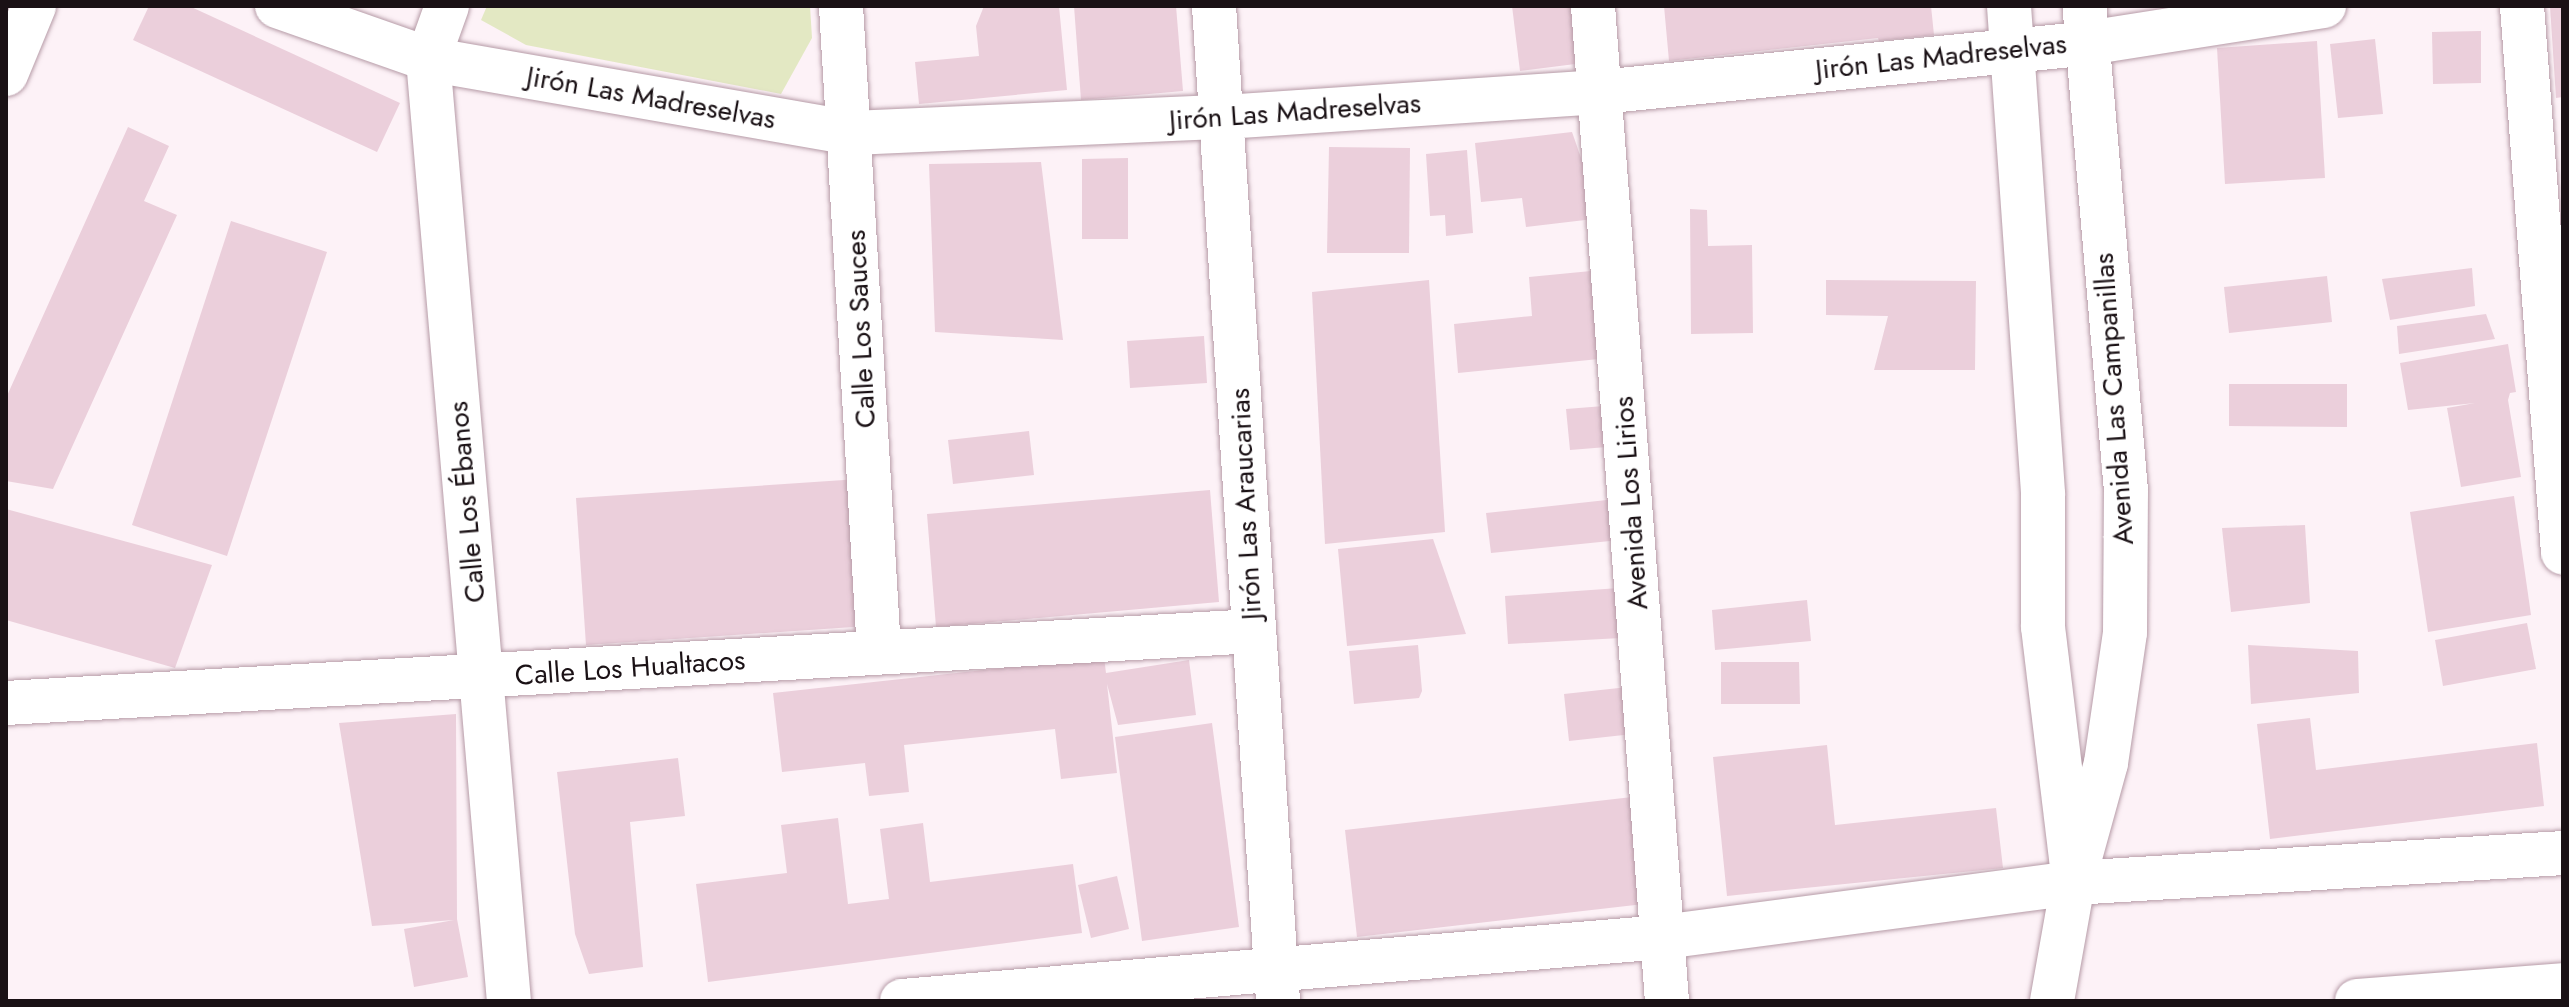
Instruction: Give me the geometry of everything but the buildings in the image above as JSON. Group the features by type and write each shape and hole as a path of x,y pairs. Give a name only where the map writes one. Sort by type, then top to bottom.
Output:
{"street":[{"path":"6,74 34,6"},
{"name":"Jirón Las Madreselvas","path":"277,6 428,59 851,133 1224,117 1600,92 2010,27 2324,6"},
{"name":"Calle Los Ébanos","path":"447,6 428,59 509,1001"},
{"name":"Calle Los Sauces","path":"841,6 851,133 879,652"},
{"name":"Jirón Las Araucarias","path":"1214,6 1224,117 1276,987"},
{"name":"Avenida Los Lirios","path":"1593,6 1667,1001"},
{"path":"2522,6 2563,552"},
{"name":"Avenida Las Campanillas","path":"2052,1001 2073,883 2106,763 2125,632 2126,491 2086,24"},
{"name":"Avenida Las Campanillas","path":"2010,27 2043,495 2043,627 2073,883"},
{"name":"Calle Los Hualtacos","path":"6,703 482,678 1253,631"},
{"path":"902,1001 1276,987 2073,883 2563,853"},
{"path":"2357,1001 2563,985"}],"green space":[{"path":"487,6 810,6 812,38 781,94 526,45 481,20"}]}
